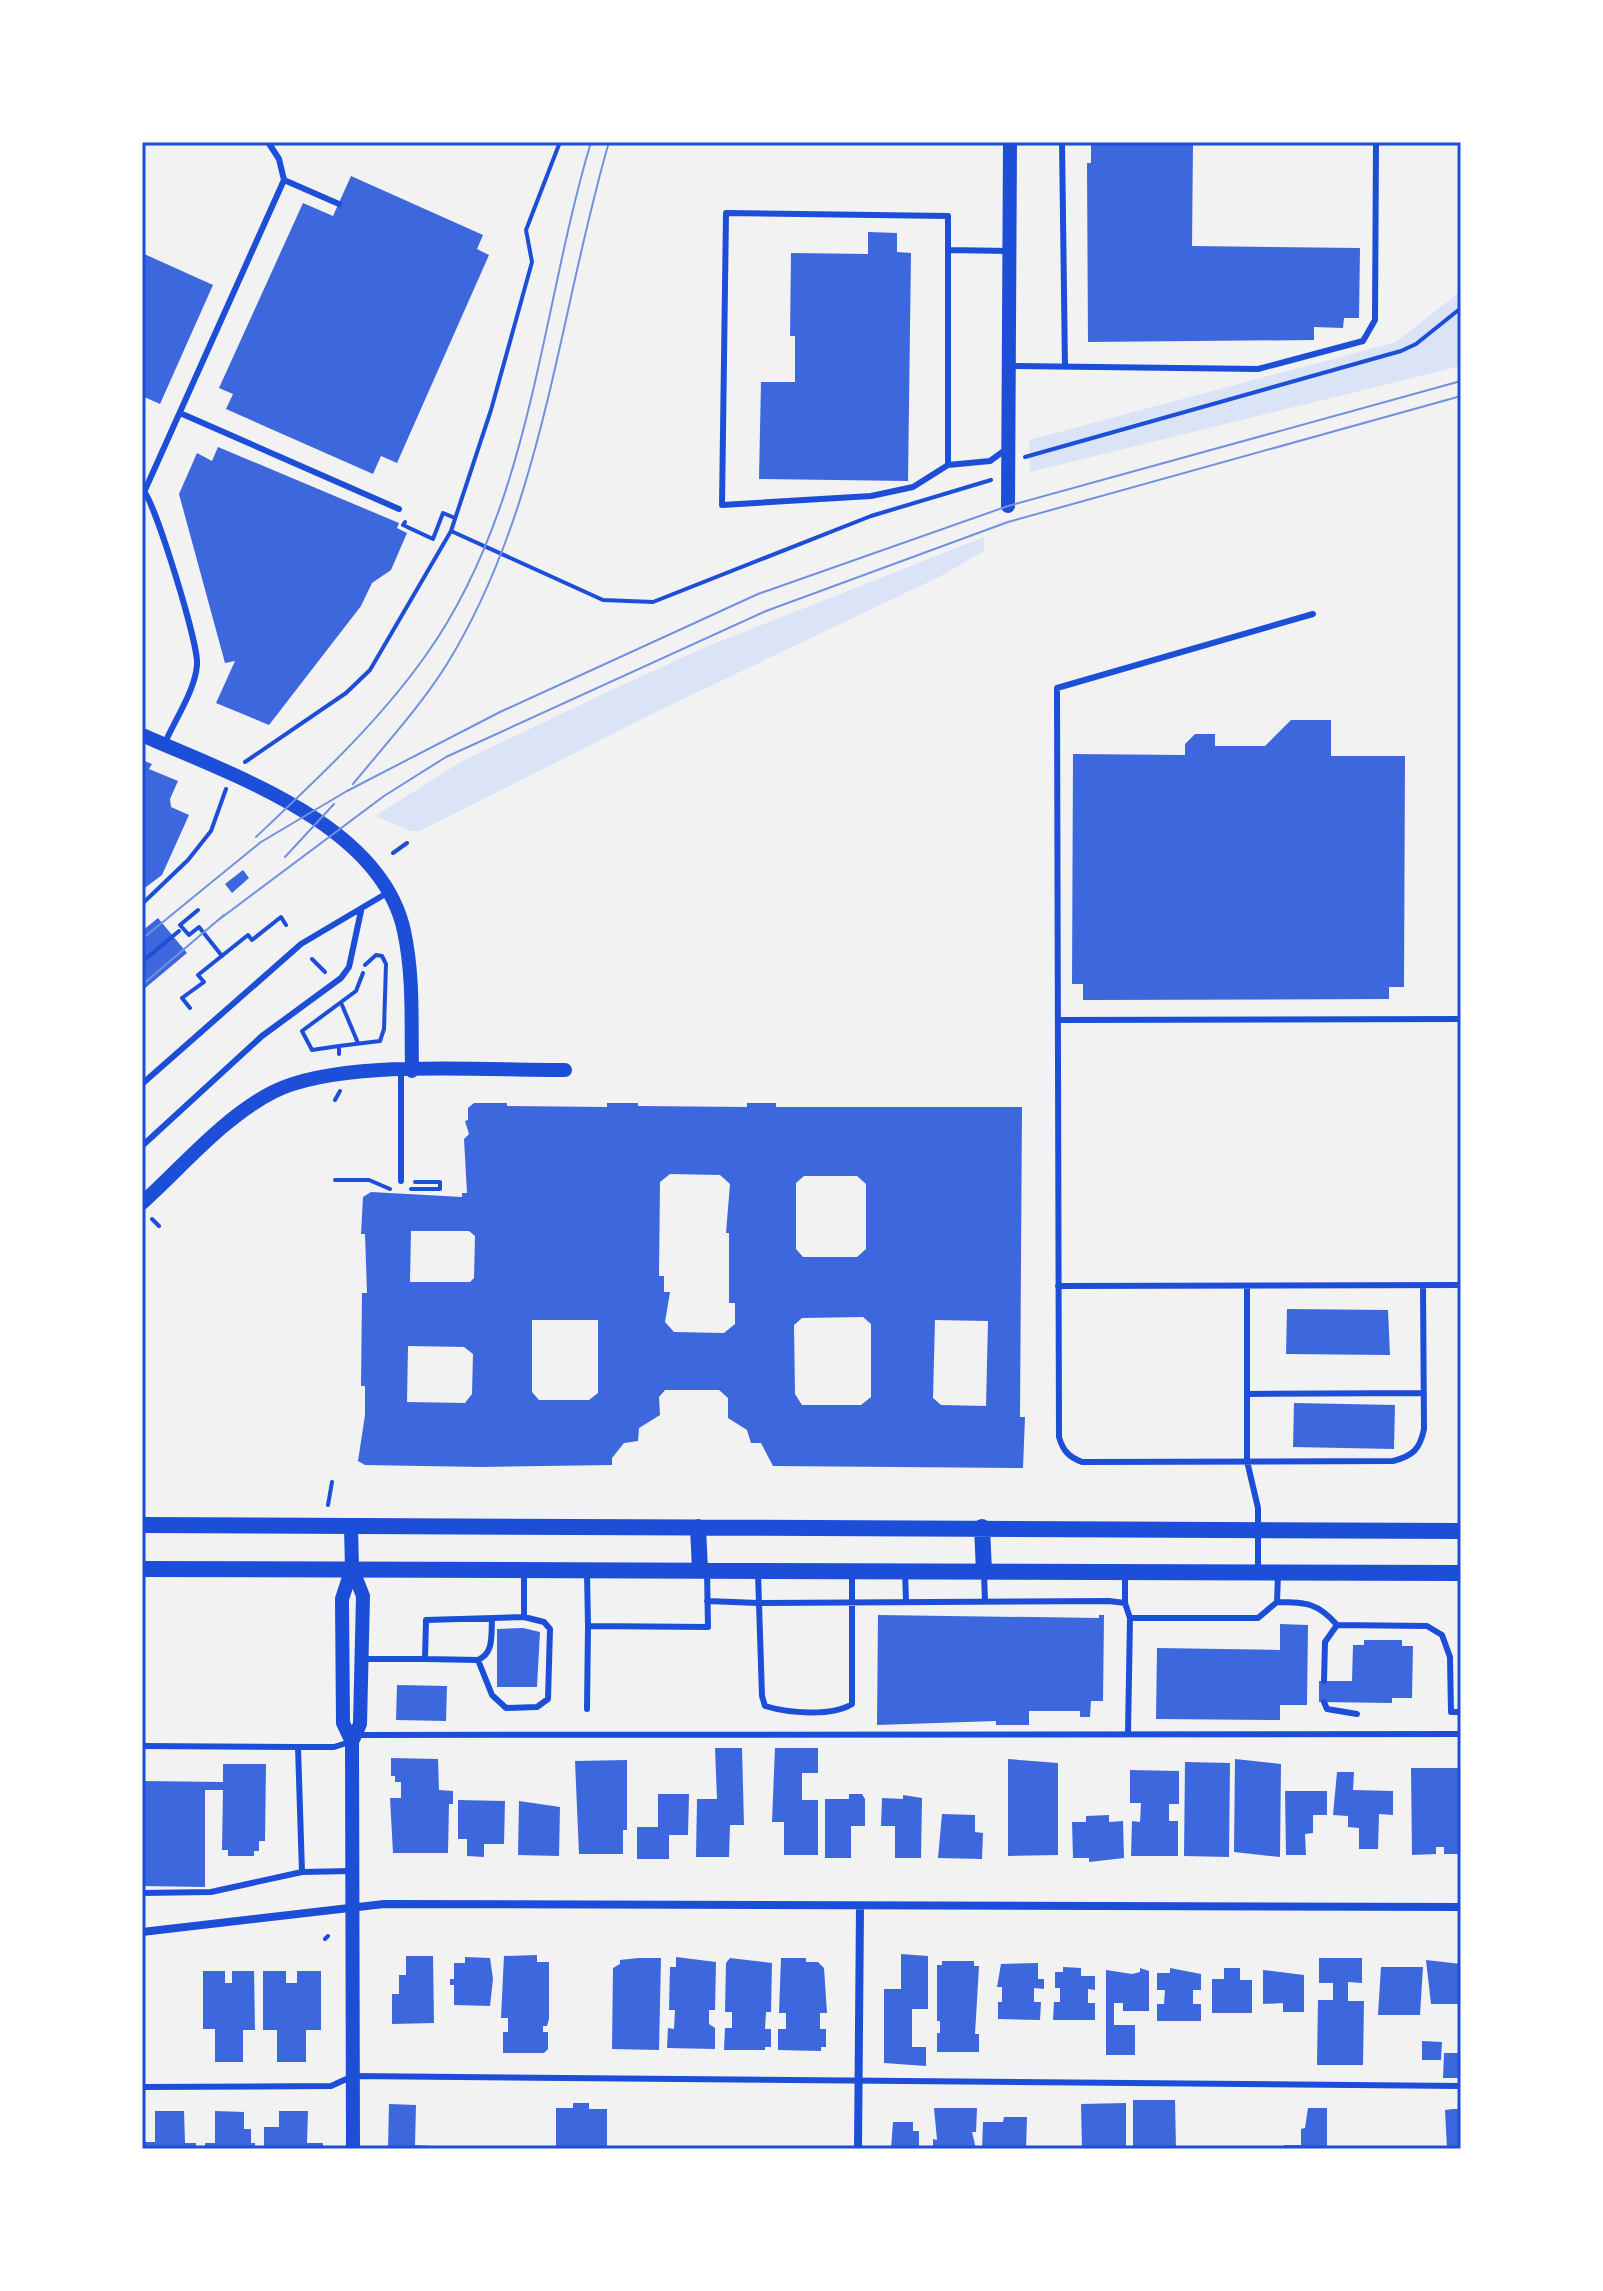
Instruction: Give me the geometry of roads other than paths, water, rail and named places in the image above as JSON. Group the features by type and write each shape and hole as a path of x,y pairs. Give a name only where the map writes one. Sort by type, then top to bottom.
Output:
{"main road":[{"path":"142,1525 1461,1531"},
{"path":"698,1527 703,1570"},
{"path":"982,1527 984,1572"},
{"path":"142,1569 1461,1573"}],"street":[{"path":"1008,506 1010,142"},
{"path":"142,735 318,819 367,861 390,891 404,929 411,972 407,1071"},
{"path":"142,1203 246,1109 274,1092 305,1080 340,1074 407,1071 565,1070"},
{"path":"351,1527 352,1568 342,1599 343,1723 352,1737"},
{"path":"352,1568 363,1596 360,1724 352,1737 353,2149"},
{"path":"142,1932 384,1904 1461,1907"},
{"path":"858,2149 860,1907"}],"lane":[{"path":"164,745 196,674 197,652 144,490 284,180 279,159 268,142"},
{"path":"1062,142 1065,367"},
{"path":"1009,366 1258,369 1363,341 1375,320 1376,142"},
{"path":"284,180 339,204"},
{"path":"948,465 948,216 726,213 722,505 871,496 913,487 948,465 990,461 1009,448"},
{"path":"948,250 1009,251"},
{"path":"180,413 399,509"},
{"path":"1313,614 1057,688 1059,1437 1071,1458 1082,1462 1393,1461 1409,1457 1421,1445 1423,1286"},
{"path":"142,1084 301,944 390,891"},
{"path":"142,1146 262,1036 341,978 349,967 361,911"},
{"path":"1058,1020 1461,1019"},
{"path":"401,1181 407,1071"},
{"path":"1058,1286 1461,1285"},
{"path":"1247,1286 1247,1461 1258,1508 1258,1572"},
{"path":"1247,1394 1424,1393"},
{"path":"524,1569 524,1617"},
{"path":"587,1569 587,1709"},
{"path":"588,1626 708,1627 703,1570"},
{"path":"758,1570 765,1706 780,1710 842,1710 852,1704 852,1571"},
{"path":"905,1571 906,1600"},
{"path":"984,1572 985,1601"},
{"path":"1125,1572 1125,1603 1130,1618 1128,1733"},
{"path":"1277,1602 1278,1573"},
{"path":"707,1601 1125,1603"},
{"path":"1130,1618 1258,1618 1277,1602 1308,1602 1321,1607 1337,1625 1427,1626 1442,1635 1450,1657 1451,1712 1461,1712"},
{"path":"425,1659 426,1620 524,1617 544,1622 550,1629 548,1699 537,1707 506,1708 492,1695 478,1660"},
{"path":"362,1659 478,1660 490,1651 492,1620"},
{"path":"1324,1681 1325,1642 1337,1625"},
{"path":"1324,1702 1327,1709 1337,1713 1357,1714"},
{"path":"142,1746 334,1747 352,1737 1461,1734"},
{"path":"298,1747 302,1872"},
{"path":"142,1893 211,1892 302,1872 353,1871"},
{"path":"142,2087 331,2086 353,2076 1461,2086"}],"tram line":[{"path":"256,837 346,750 388,704 426,655 461,597 489,536 511,472 591,142"},
{"path":"353,784 437,680 480,603 506,540 545,409 609,142"},
{"path":"142,939 261,842 347,791 500,712 758,594 1008,506 1461,381"},
{"path":"217,921 384,796 446,757 766,611 1008,522 1461,396"},
{"path":"285,857 334,804"},
{"path":"142,985 224,915"}]}
